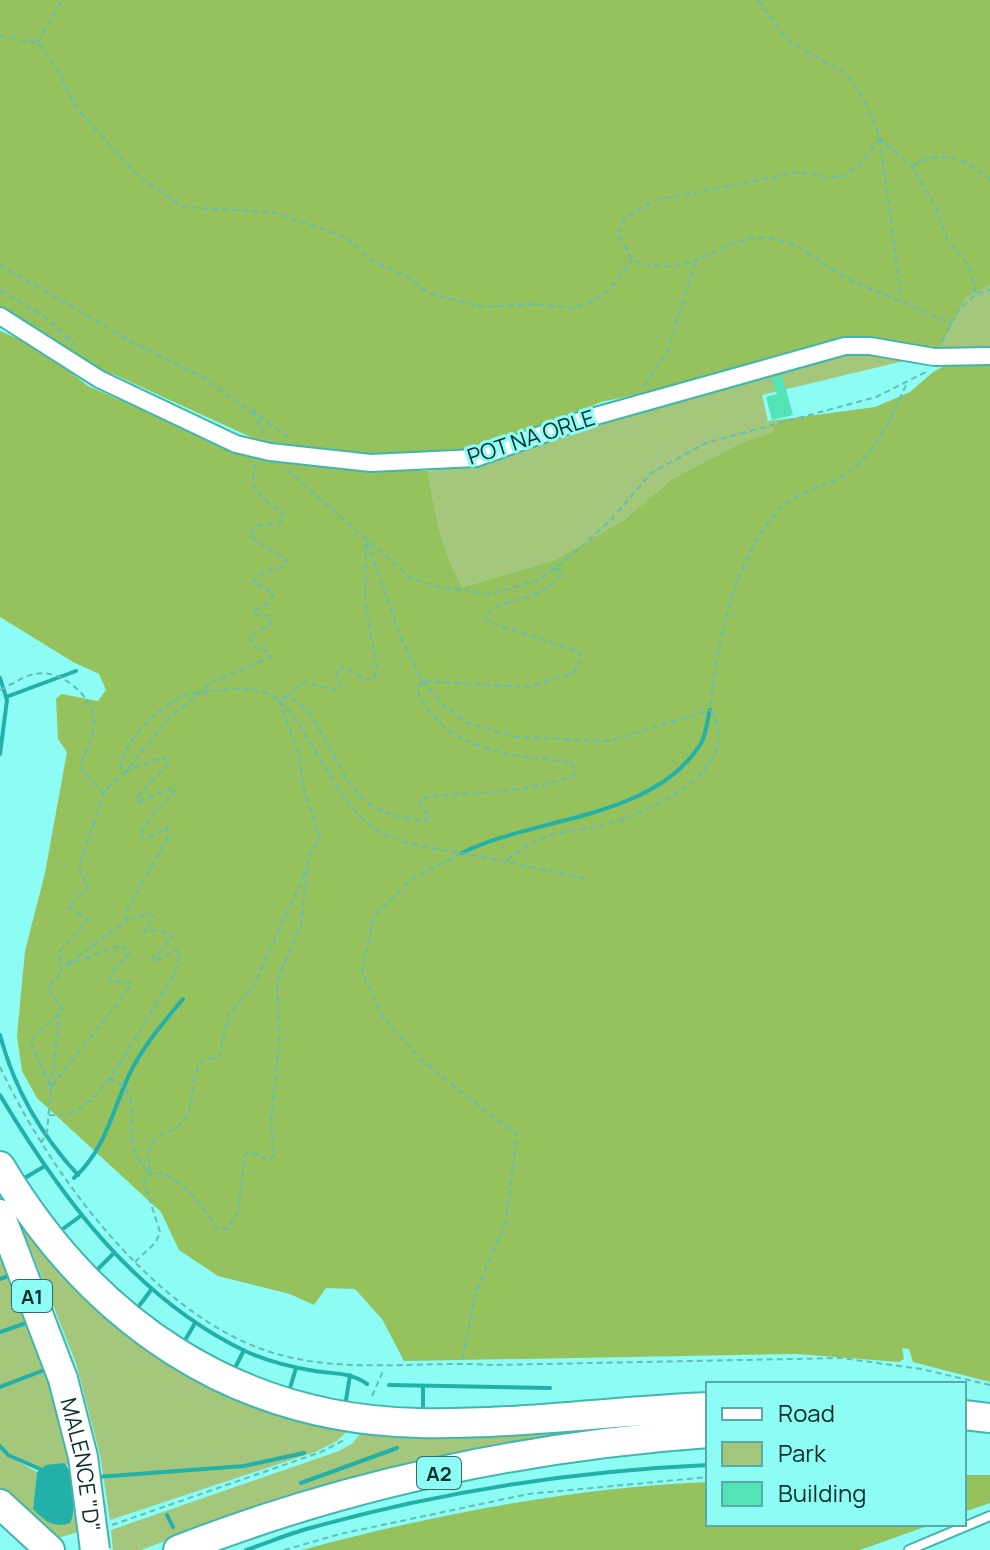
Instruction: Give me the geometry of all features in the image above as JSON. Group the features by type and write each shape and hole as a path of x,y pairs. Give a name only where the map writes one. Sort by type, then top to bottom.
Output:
{"highway":[{"path":"0,1166 59,1252 123,1317 180,1356 277,1400 345,1416 416,1423 706,1407"},
{"name":"MALENCE \"D\"","path":"0,1214 63,1379 102,1538"},
{"path":"966,1415 990,1418"},
{"path":"966,1431 990,1432"},
{"name":"A2","path":"178,1550 304,1507 405,1480 542,1453 706,1433"},
{"path":"0,1504 50,1550"}],"street":[{"name":"POT NA ORLE","path":"0,316 99,379 236,444 299,455 409,464 476,458 585,419 814,352 845,346 870,346 934,357 990,356"}],"lane":[{"path":"909,1550 990,1516"}],"path":[{"path":"38,43 62,0"},
{"path":"758,0 787,40 846,74 863,97 880,138 901,298"},
{"path":"0,36 38,43 58,70 75,106 137,175 183,207 272,212 347,238 373,261 410,278 427,293 484,307 532,304 574,308 589,303 609,290 632,260"},
{"path":"632,260 618,232 625,218 653,201 799,172 845,176 860,165 880,138"},
{"path":"880,138 912,167 936,207 947,239 969,266 976,294"},
{"path":"912,167 928,156 944,156 970,165 990,180"},
{"path":"632,260 671,269 696,263 741,242 767,238 799,247 853,282 901,298 951,324"},
{"path":"630,407 667,352 696,263"},
{"path":"0,265 143,348 201,376 287,434 299,455"},
{"path":"0,290 48,319 84,353 99,379"},
{"path":"934,357 963,304 976,294 990,290"},
{"path":"254,410 265,451 412,579 440,587 491,594 538,580 610,521 651,473 678,457 735,433 876,397 907,384 957,356"},
{"path":"505,862 527,844 552,834 604,825 646,810 683,788 712,762 719,724 710,710 715,661 731,602 756,539 779,510 794,497 841,477 875,449 907,384"},
{"path":"63,966 59,952 88,920 68,907 88,887 80,871 81,860 103,793 126,771 168,719 214,681 271,657 269,652 254,647 249,637 271,624 269,616 254,614 254,610 268,604 274,594 253,582 262,573 284,566 287,560 252,538 250,533 259,525 279,523 283,519 282,512 258,497 252,481 265,451"},
{"path":"366,541 401,638 422,681 444,705 468,723 517,737 609,741 710,710"},
{"path":"279,701 304,682 334,690 340,686 336,672 343,666 366,680 375,678 377,668 365,602 366,541"},
{"path":"422,681 527,687 574,673 582,657 577,651 489,622 485,617 494,609 545,592 561,575 560,570 553,569"},
{"path":"0,690 33,674 46,673 78,688 87,697 94,720 81,768 103,793"},
{"path":"285,697 296,701 319,727 352,789 388,816 425,821 430,816 420,805 422,799 430,796 487,793 574,775 575,769 570,762 480,748 448,733 421,700 417,689 422,681"},
{"path":"126,771 120,767 124,750 135,735 171,703 190,693 236,688 268,693 279,701 342,797 359,817 414,846 587,879"},
{"path":"135,1262 156,1242 160,1232 145,1185 144,1178 150,1173 158,1172 175,1180 205,1209 217,1228 227,1229 238,1212 245,1155 249,1152 269,1160 274,1155 272,1100 279,1043 275,996 283,963 301,924 309,854 320,839 279,701"},
{"path":"126,771 163,757 169,763 139,795 139,802 169,787 173,787 174,793 152,815 141,834 144,841 160,830 170,829 125,914 127,921"},
{"path":"462,853 413,878 374,916 362,972 383,1017 422,1061 517,1135 506,1222 476,1291 462,1363"},
{"path":"150,1173 148,1153 156,1137 178,1130 187,1121 197,1068 202,1060 219,1057 229,1014 254,985 308,865"},
{"path":"41,1143 47,1132 51,1088 62,1009 48,987 63,966 127,921 148,913 153,916 152,921 144,932 160,930 173,937 153,958 154,962 176,950 180,955 174,975 109,1079 85,1106 65,1116 49,1115"},
{"path":"51,1088 131,986 129,982 110,981 111,974 129,953 122,945 63,966"},
{"path":"51,1088 31,1043 36,1031 60,1015"},
{"path":"0,1067 41,1143 93,1215 135,1262 185,1304 260,1347 310,1361 385,1368 462,1363 841,1358 921,1369 990,1385"},
{"path":"109,1079 129,1090 133,1105 129,1128 132,1149 150,1173"},
{"path":"369,1404 385,1368"},
{"path":"102,1538 321,1452 351,1435"},
{"path":"284,1550 340,1534 528,1494 706,1477"}],"green space":[{"path":"990,285 990,351 940,348 966,298"},
{"path":"870,351 902,355 904,361 762,395 768,421 778,420 774,432 743,442 672,479 624,520 555,560 463,587 455,573 436,517 428,471 510,456 602,421 830,355"},
{"path":"23,1230 84,1294 351,1427 337,1441 315,1452 110,1520 100,1455 76,1363"},
{"path":"0,1239 57,1400 84,1530 55,1539 0,1487","holes":["4,1451 41,1468 68,1465 74,1512 70,1523 52,1524 33,1509 37,1472 4,1454"]},
{"path":"675,1421 535,1439 408,1465 250,1509 141,1550 113,1550 111,1530 339,1451 353,1443 362,1432"}],"shaded area":[{"path":"0,0 990,0 990,285 966,298 940,348 851,339 828,342 658,390 601,402 511,442 450,456 364,457 361,453 320,451 257,440 113,374 109,377 0,319"},
{"path":"0,331 39,348 88,386 237,451 312,466 428,471 444,546 463,587 555,560 624,520 672,479 743,442 773,432 778,420 875,407 910,392 933,372 954,361 990,362 990,1382 913,1362 909,1349 902,1348 904,1359 899,1362 797,1354 404,1361 382,1319 355,1289 326,1288 314,1305 290,1294 218,1276 179,1250 161,1212 37,1098 22,1071 17,1036 25,951 45,873 67,752 58,739 56,699 61,694 98,701 106,690 99,674 73,662 0,617"},
{"path":"64,1463 73,1483 74,1510 70,1523 59,1525 45,1520 33,1509 37,1472 46,1465"},
{"path":"966,1475 990,1475 990,1503 966,1511"},
{"path":"706,1482 706,1526 927,1526 860,1550 302,1550 453,1514 554,1497"}],"building":[{"path":"782,375 793,415 772,420 766,397 777,394 771,379"}],"waterway":[{"path":"6,697 76,671"},
{"path":"0,678 7,700 0,754"},
{"path":"462,853 522,831 590,814 653,788 679,770 700,745 710,710"},
{"path":"74,1178 101,1143 141,1054 183,999"},
{"path":"0,1035 13,1074 30,1110 52,1144 78,1175"},
{"path":"0,1095 75,1207 135,1274 169,1303 205,1329 253,1355 297,1368 348,1375 367,1384"},
{"path":"23,1179 45,1166"},
{"path":"60,1231 82,1215"},
{"path":"96,1271 114,1253"},
{"path":"0,1279 11,1275"},
{"path":"136,1310 151,1290"},
{"path":"0,1332 29,1322"},
{"path":"184,1342 195,1323"},
{"path":"235,1368 244,1350"},
{"path":"290,1388 296,1368"},
{"path":"0,1387 47,1369"},
{"path":"346,1400 350,1375"},
{"path":"389,1385 550,1388"},
{"path":"423,1386 423,1407"},
{"path":"0,1446 8,1455 40,1469"},
{"path":"301,1483 397,1448"},
{"path":"97,1477 244,1466 304,1453"},
{"path":"246,1550 310,1528 457,1494 607,1472 706,1465"},
{"path":"167,1515 173,1527"}]}
